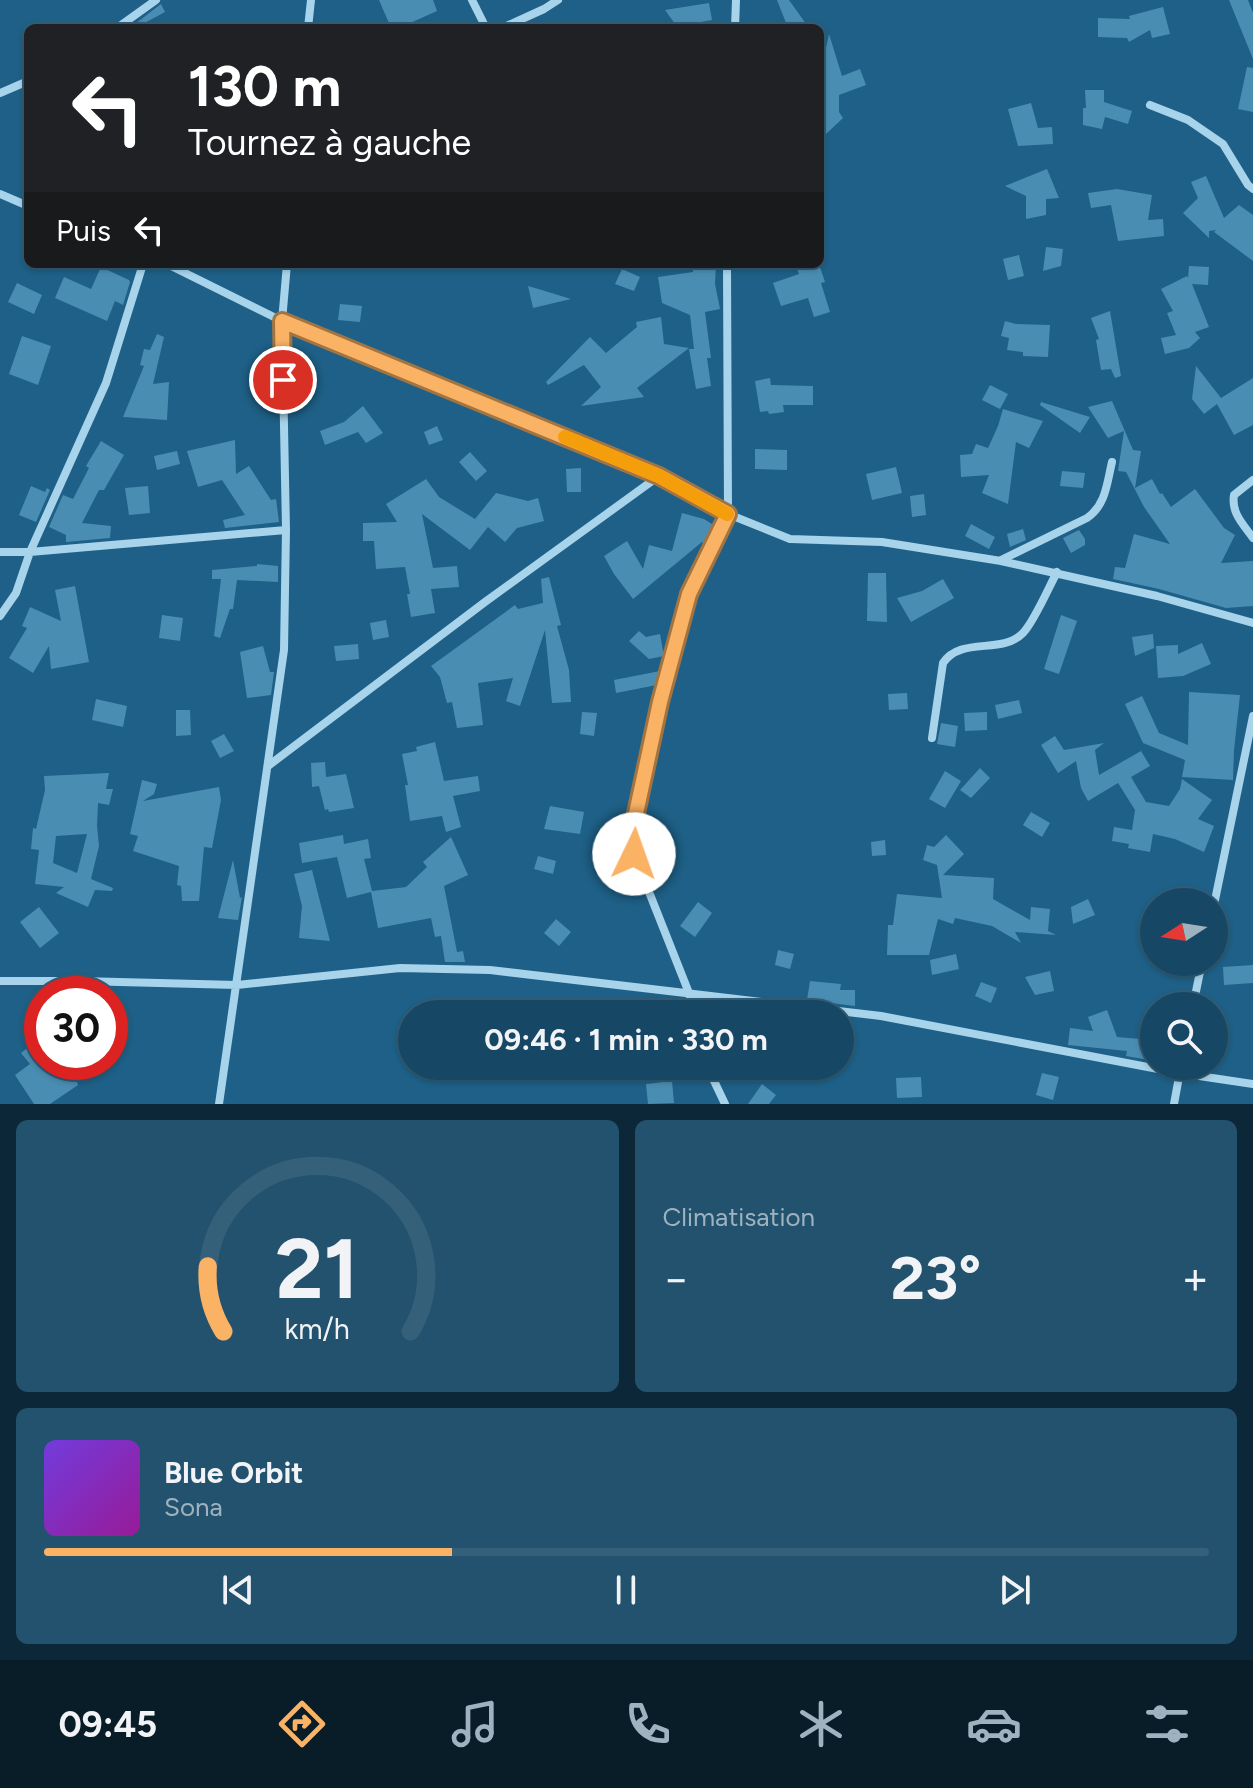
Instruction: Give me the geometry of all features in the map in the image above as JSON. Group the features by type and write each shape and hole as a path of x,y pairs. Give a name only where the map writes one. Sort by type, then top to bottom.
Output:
{"street":[{"path":"123,24 156,0"},
{"path":"308,24 311,0"},
{"path":"472,0 484,24"},
{"path":"509,24 558,0"},
{"path":"735,24 736,0"},
{"path":"0,93 24,83"},
{"path":"1150,105 1188,120 1223,144 1253,189"},
{"path":"0,194 24,204"},
{"path":"0,616 16,593 30,552 106,383 142,268"},
{"path":"175,268 282,321 659,476 728,514 790,539 882,542 1001,561 1157,596 1253,623"},
{"path":"219,1104 284,650 286,530 282,321 287,268"},
{"path":"691,1000 634,854 632,832 660,702 689,594 728,514 727,268"},
{"path":"1001,561 1097,512 1112,462"},
{"path":"267,767 485,602 659,476"},
{"path":"1253,480 1234,495 1233,505 1237,517 1253,538"},
{"path":"0,552 286,530"},
{"path":"932,738 943,663 948,655 957,650 1010,642 1023,633 1057,572"},
{"path":"1218,888 1253,716"},
{"path":"0,981 237,985 400,968 490,970 881,1016 1140,1063"},
{"path":"1228,1079 1253,1084"},
{"path":"714,1080 725,1104"},
{"path":"1174,1104 1178,1080"}],"building":[{"path":"379,0 433,0 437,11 408,24 389,24"},
{"path":"777,0 789,0 806,24 786,24"},
{"path":"1229,0 1248,0 1253,13 1253,59"},
{"path":"709,3 712,20 675,24 665,10"},
{"path":"161,4 165,12 143,24 135,24"},
{"path":"1163,7 1170,34 1152,38 1150,30 1129,42 1127,38 1098,37 1098,18 1130,19 1129,16"},
{"path":"829,34 842,76 860,69 866,85 839,95 839,112 843,118 826,134 824,75"},
{"path":"1247,67 1253,68 1253,112 1238,109"},
{"path":"1085,90 1104,90 1104,102 1132,111 1128,124 1105,117 1102,129 1083,125"},
{"path":"1031,103 1038,128 1052,127 1053,144 1018,146 1008,109"},
{"path":"1047,169 1059,198 1046,199 1046,215 1026,219 1026,196 1005,186"},
{"path":"1206,176 1224,218 1239,205 1253,215 1253,261 1214,232 1216,230 1209,231 1209,238 1183,213 1198,198 1191,182"},
{"path":"1117,189 1152,195 1148,220 1163,219 1164,236 1118,241 1111,205 1091,208 1088,193"},
{"path":"1046,247 1063,249 1061,266 1043,271"},
{"path":"1019,255 1024,276 1008,280 1003,259"},
{"path":"1189,266 1209,267 1208,285 1192,284 1209,327 1195,332 1200,338 1189,348 1165,354 1161,338 1176,335 1167,313 1173,311 1161,289 1188,278"},
{"path":"101,268 130,282 123,305 115,301 107,321 55,298 64,277 91,289"},
{"path":"693,268 716,268 715,284 720,309 705,312 711,386 696,389 689,349 694,349 690,315 662,303 658,277 693,272"},
{"path":"797,268 820,268 825,282 821,283 830,312 814,317 808,298 781,306 773,283 799,274"},
{"path":"622,269 640,277 634,291 615,284"},
{"path":"17,283 42,295 34,314 8,302"},
{"path":"528,286 545,291 571,299 533,308"},
{"path":"340,304 362,306 360,322 338,320"},
{"path":"1110,311 1121,376 1115,378 1111,369 1101,370 1096,340 1099,339 1091,318"},
{"path":"661,317 664,344 689,348 637,388 644,397 581,406 601,387 584,365 548,385 546,382 590,337 606,353 637,327 636,322"},
{"path":"1005,321 1050,325 1048,357 1023,356 1023,352 1007,350 1009,338 1001,336"},
{"path":"157,334 164,337 153,384 169,382 167,420 123,417 144,366 140,365 144,349 150,350"},
{"path":"22,336 51,346 38,385 9,374"},
{"path":"1196,366 1221,398 1253,378 1253,425 1234,435 1217,404 1204,414 1192,399"},
{"path":"770,378 771,385 813,386 813,405 783,405 784,412 760,412 755,381"},
{"path":"990,385 1008,394 1000,409 982,400"},
{"path":"1112,401 1133,450 1141,451 1135,488 1152,479 1171,507 1195,489 1224,528 1235,535 1221,563 1253,561 1253,606 1226,608 1113,579 1115,567 1125,568 1134,534 1170,544 1144,507 1126,472 1118,471 1124,431 1108,438 1088,407"},
{"path":"1041,402 1090,417 1080,433 1040,405"},
{"path":"363,406 383,433 366,443 358,432 325,445 320,431 344,422"},
{"path":"1003,409 1043,421 1029,448 1016,442 1008,504 982,493 989,475 961,477 960,455 972,454 976,444 988,448"},
{"path":"437,426 443,440 429,445 424,432"},
{"path":"235,440 236,474 249,466 271,500 276,499 279,522 225,528 223,520 245,515 222,480 198,487 187,451"},
{"path":"101,441 124,455 104,490 99,490 82,523 111,526 110,538 66,542 66,535 49,527 63,495 73,499 89,468 86,466"},
{"path":"755,449 787,450 787,470 755,469"},
{"path":"177,451 180,464 157,470 154,456"},
{"path":"470,452 487,471 476,481 459,462"},
{"path":"896,467 902,493 872,500 866,474"},
{"path":"581,468 581,492 567,492 566,469"},
{"path":"1062,471 1085,473 1083,488 1060,486"},
{"path":"426,479 439,497 475,519 496,493 528,501 538,498 544,521 517,528 505,542 488,527 470,550 422,514 433,568 457,566 459,587 431,589 435,613 411,617 405,567 376,569 374,541 363,541 363,523 397,522 386,504"},
{"path":"31,486 45,492 47,488 50,490 36,522 19,515"},
{"path":"148,486 150,513 129,515 125,488"},
{"path":"924,494 926,515 912,517 910,496"},
{"path":"682,513 704,519 715,526 705,545 702,542 633,599 604,556 627,541 643,569 649,545 672,551"},
{"path":"971,524 995,537 989,549 965,536"},
{"path":"1023,529 1026,540 1010,547 1007,534"},
{"path":"1079,530 1085,545 1071,553 1063,538"},
{"path":"257,564 278,566 278,582 237,580 233,609 230,609 220,638 214,636 221,579 212,579 212,570"},
{"path":"868,573 886,573 887,622 867,621"},
{"path":"549,577 561,625 557,626 569,670 571,702 552,703 545,630 520,706 506,701 513,678 478,683 483,725 457,728 452,702 447,703 440,677 431,666 515,605 518,609 543,603 541,579"},
{"path":"943,579 954,598 911,622 897,598 922,591"},
{"path":"75,586 89,662 51,669 49,646 33,673 9,658 27,628 22,626 30,607 61,621 55,590"},
{"path":"162,615 183,618 180,641 159,638"},
{"path":"1061,615 1077,621 1059,674 1044,669"},
{"path":"386,620 389,637 373,640 370,623"},
{"path":"639,631 646,637 660,634 664,656 649,659 629,641"},
{"path":"1153,634 1154,648 1135,656 1132,637"},
{"path":"1202,643 1211,664 1183,676 1158,678 1156,646 1178,645 1178,654"},
{"path":"358,644 359,659 336,661 334,646"},
{"path":"263,646 270,672 274,672 271,695 247,698 240,652"},
{"path":"660,671 657,685 616,693 614,680"},
{"path":"1189,692 1240,695 1233,780 1182,777 1185,760 1143,743 1125,704 1142,696 1159,733 1188,745"},
{"path":"907,693 908,709 889,710 888,694"},
{"path":"96,699 127,706 123,727 92,720"},
{"path":"1019,700 1022,713 998,719 995,705"},
{"path":"176,710 190,710 191,735 176,736"},
{"path":"582,712 597,713 594,736 580,734"},
{"path":"987,712 987,730 965,731 964,713"},
{"path":"941,723 958,726 955,747 937,744"},
{"path":"224,734 234,751 220,758 211,741"},
{"path":"1055,736 1064,750 1104,743 1095,750 1099,775 1141,751 1150,766 1131,777 1146,802 1169,806 1180,789 1182,779 1212,800 1198,819 1214,826 1204,852 1175,839 1153,834 1150,852 1112,841 1114,827 1132,830 1135,810 1118,783 1088,801 1081,788 1076,761 1058,773 1041,745"},
{"path":"435,742 444,781 478,776 480,791 453,796 461,827 446,832 442,816 410,821 405,785 408,785 402,754"},
{"path":"325,762 326,777 346,774 354,808 325,810 319,786 312,787 311,763"},
{"path":"980,768 990,778 971,798 960,790"},
{"path":"945,771 961,781 945,808 929,799"},
{"path":"109,773 106,789 113,789 109,805 98,803 99,846 91,879 113,888 112,891 95,890 88,907 56,893 64,887 35,884 39,850 31,849 33,828 36,829 45,790 44,776","holes":["87,834 77,873 53,863 56,836"]},
{"path":"142,780 157,784 154,794 143,801 219,787 221,800 212,848 204,847 199,901 182,901 181,886 177,885 179,866 133,851 138,836 130,834"},
{"path":"550,806 584,812 580,834 544,829"},
{"path":"1031,812 1050,823 1042,837 1023,825"},
{"path":"343,835 344,844 368,839 371,858 364,859 372,891 406,887 427,867 423,862 451,837 468,875 444,886 457,952 463,951 465,962 445,962 441,936 435,937 431,918 378,928 371,892 347,898 337,857 302,863 299,843"},
{"path":"946,835 964,854 943,875 994,878 993,899 1030,920 1031,907 1050,909 1048,931 1056,935 1015,932 1021,943 992,926 955,918 953,924 938,919 929,955 887,955 888,925 893,925 897,894 942,898 937,865 923,860 927,845 934,847"},
{"path":"885,840 886,855 872,856 871,842"},
{"path":"538,856 556,861 553,874 534,869"},
{"path":"233,860 242,897 238,920 218,918"},
{"path":"312,870 330,941 299,938 302,906 294,874"},
{"path":"1088,899 1095,915 1073,924 1071,907"},
{"path":"698,902 712,913 695,937 680,926"},
{"path":"39,907 59,933 40,948 20,922"},
{"path":"556,919 571,932 559,946 544,933"},
{"path":"778,950 794,954 790,969 775,965"},
{"path":"956,954 959,969 932,975 930,960"},
{"path":"1253,965 1253,983 1224,985 1224,976 1228,976 1228,967"},
{"path":"1050,971 1054,991 1035,995 1025,977"},
{"path":"810,981 841,984 840,990 855,990 855,1006 854,1000 807,1000"},
{"path":"981,982 997,988 991,1003 975,996"},
{"path":"1107,1010 1117,1037 1140,1039 1140,1058 1126,1056 1127,1051 1068,1045 1070,1028 1093,1031 1088,1017"},
{"path":"24,1068 24,1080 76,1080 78,1085 50,1104 34,1104 15,1075"},
{"path":"1042,1073 1059,1077 1053,1100 1036,1095"},
{"path":"921,1077 922,1097 897,1098 896,1078"},
{"path":"672,1081 674,1103 648,1104 646,1084"},
{"path":"762,1084 776,1095 769,1104 748,1104"}],"slow traffic":[{"path":"565,437 659,476 727,514"}],"route":[{"path":"283,380 282,321 659,476 728,514 689,594 660,702 632,832 634,854"}]}
